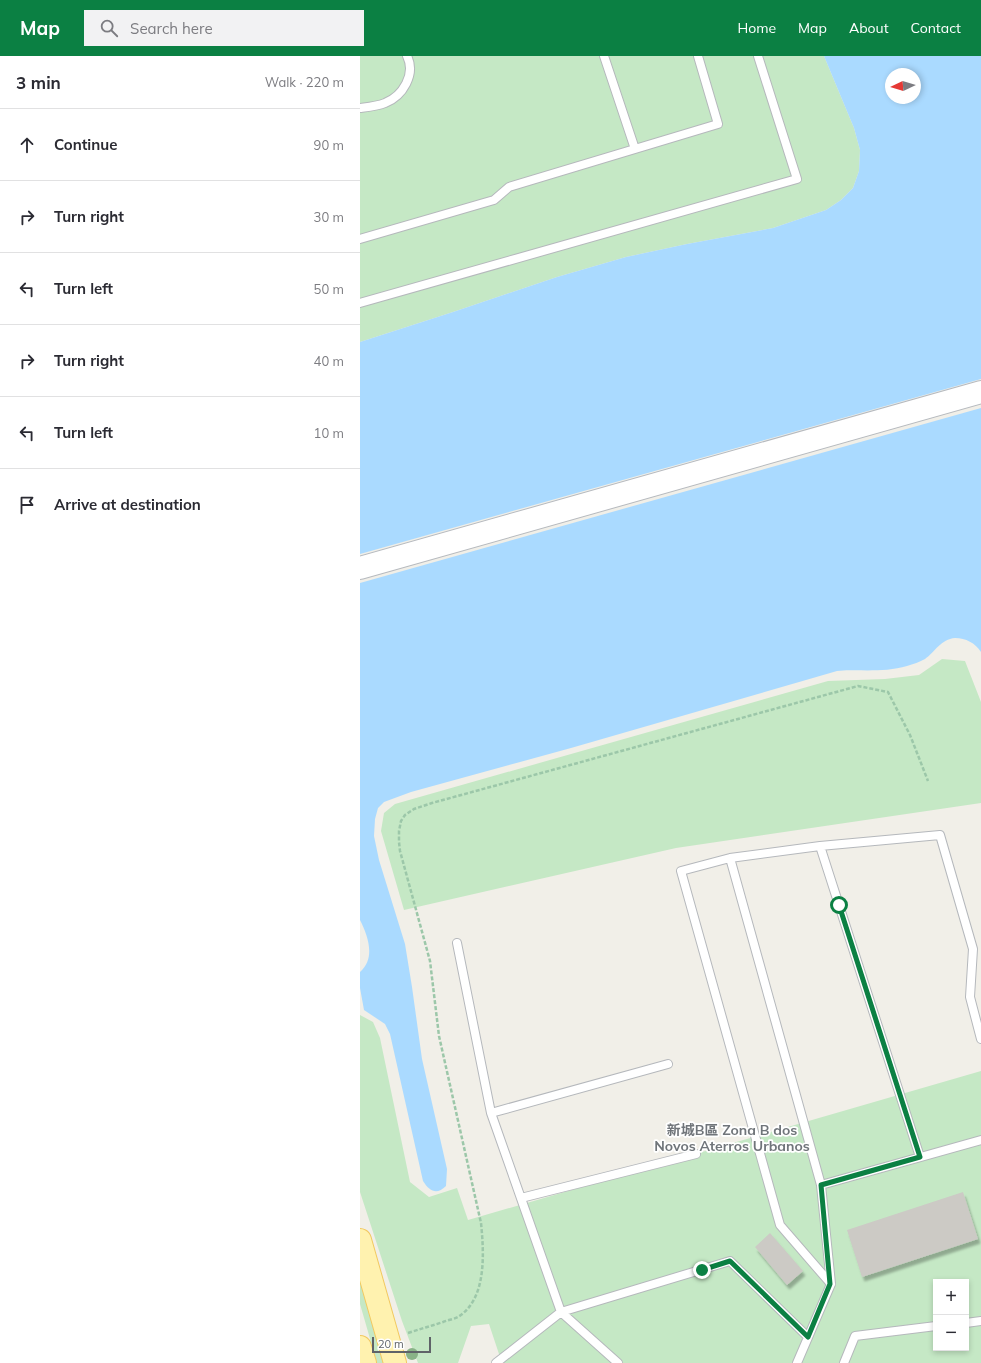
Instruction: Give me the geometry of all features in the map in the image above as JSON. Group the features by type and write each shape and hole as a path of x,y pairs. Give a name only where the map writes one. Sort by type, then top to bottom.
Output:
{"main road":[{"path":"360,568 981,392"},
{"path":"360,1240 387,1330 395,1363"},
{"path":"387,1330 400,1363"},
{"path":"360,1346 365,1363"}],"lane":[{"path":"360,108 385,103 399,95 409,78 410,61 407,56"},
{"path":"604,56 635,149"},
{"path":"360,239 494,200 509,187 718,124 698,56"},
{"path":"360,303 797,179 758,56"},
{"path":"830,1284 780,1226 681,871 730,858 820,846 940,835 973,949 970,997 981,1039"},
{"path":"820,846 920,1157"},
{"path":"730,858 821,1185 830,1284 797,1363"},
{"path":"457,943 491,1113 561,1312 618,1363"},
{"path":"491,1113 668,1064"},
{"path":"821,1185 981,1140"},
{"path":"521,1198 696,1154"},
{"path":"496,1363 561,1312 730,1261 808,1337"},
{"path":"969,1322 981,1321"},
{"path":"844,1363 855,1336 933,1326"}],"path":[{"path":"387,1330 457,1317 468,1309 476,1296 481,1274 483,1248 481,1223 439,1036 430,962 400,851 399,831 405,815 414,809 432,803 858,686 888,692 910,735 928,781"}],"green space":[{"path":"360,56 824,56 854,128 860,150 859,171 853,188 841,200 826,210 773,228 626,257 557,277 360,342"},
{"path":"942,659 965,661 981,702 981,803 676,848 404,910 381,831 384,813 395,804 828,681 885,679 919,675"},
{"path":"360,1015 373,1022 380,1038 410,1182 429,1197 457,1188 468,1220 981,1071 981,1363 502,1363 489,1324 471,1326 458,1363 418,1363 402,1321 360,1192"},
{"path":"360,1275 385,1363 377,1363 360,1304"}],"water":[{"path":"824,56 981,56 981,652 973,644 966,640 959,638 950,639 942,643 925,659 907,666 881,670 837,671 571,748 411,792 384,802 378,808 375,819 374,836 379,860 405,944 422,1059 447,1169 446,1186 440,1191 431,1190 423,1181 390,1034 385,1024 364,1010 360,988 360,972 368,960 369,947 366,933 360,920 360,342 557,277 626,257 773,228 826,210 841,200 853,188 859,171 860,150 854,128"}],"pier":[{"path":"981,379 981,408 360,583 360,554"}],"building":[{"path":"963,1192 978,1239 862,1277 847,1230"},
{"path":"770,1233 803,1271 787,1285 755,1247"}],"district":[{"name":"新城B區 Zona B dos Novos Aterros Urbanos","path":"732,1138"}],"route":[{"path":"702,1270 730,1261 808,1337 830,1284 827,1236 821,1185 920,1157 839,905"}]}
